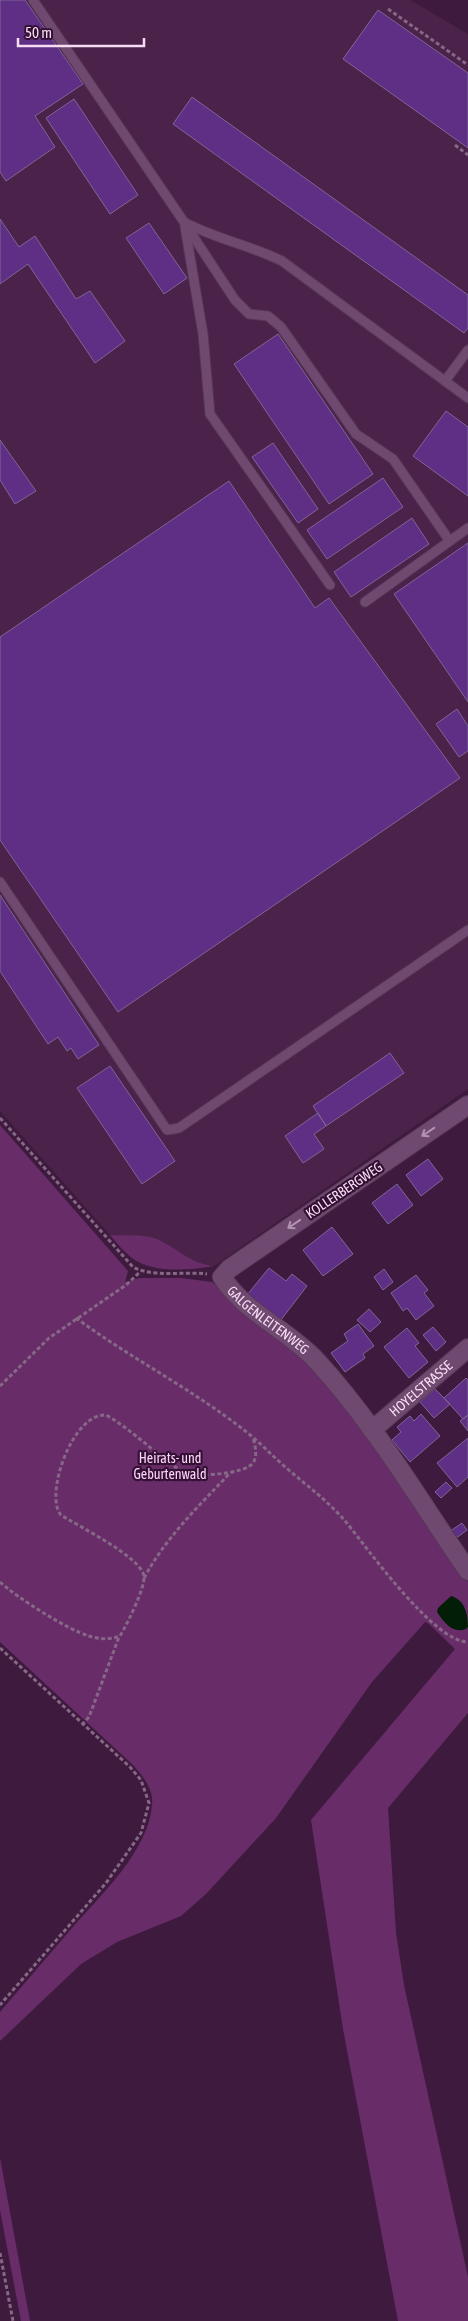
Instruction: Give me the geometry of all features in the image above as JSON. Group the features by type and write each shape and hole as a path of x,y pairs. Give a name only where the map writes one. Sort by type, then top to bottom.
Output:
{"street":[{"name":"KOLLERBERGWEG","path":"222,1276 229,1269 468,1105"},
{"name":"GALGENLEITENWEG","path":"222,1276 229,1287 244,1301 317,1361 372,1430 468,1571"},
{"name":"HOYELSTRASSE","path":"372,1430 468,1348"}],"lane":[{"path":"33,0 235,300 249,314 268,316 281,327 356,434 393,459 449,540"},
{"path":"184,222 205,233 263,252 282,261 468,398"},
{"path":"184,222 203,334 210,414 330,585"},
{"path":"445,381 468,350"},
{"path":"364,602 468,528"},
{"path":"0,882 167,1130 180,1128 468,930"}],"path":[{"path":"388,9 468,64"},
{"path":"455,145 468,154"},
{"path":"0,1118 126,1260 141,1271 126,1285 76,1318 31,1354 0,1386"},
{"name":"GALGENLEITENWEG","path":"141,1271 222,1276"},
{"path":"76,1318 253,1437 289,1471 327,1500 403,1593 452,1638 460,1642 468,1642"},
{"path":"144,1578 141,1568 131,1558 61,1515 57,1509 56,1502 62,1465 68,1447 81,1427 98,1414 106,1415 189,1475 230,1473 252,1465 256,1453 253,1437"},
{"path":"82,1725 89,1717 120,1636 142,1589 144,1578 152,1562 179,1526 230,1473"},
{"path":"0,1582 25,1600 88,1636 108,1639 120,1636"},
{"path":"0,1648 130,1767 141,1780 149,1803 141,1832 119,1866 0,2005"},
{"path":"0,2253 13,2321"}],"shaded area":[{"path":"0,0 410,0 468,34 468,1089 214,1266 201,1265 153,1238 110,1235 0,1111"},
{"path":"451,1596 460,1601 465,1608 468,1622 466,1629 457,1630 449,1626 437,1612 438,1608"}],"green space":[{"name":"Heirats- und Geburtenwald","path":"0,1125 128,1271 125,1282 140,1278 181,1278 212,1282 305,1356 368,1434 468,1582 468,1713 388,1808 396,1933 404,1985 468,2277 468,2321 398,2321 343,2029 311,1820 455,1649 428,1623 425,1622 372,1682 276,1818 206,1894 181,1916 117,1942 81,1964 0,2041 0,2012 109,1887 133,1855 149,1822 152,1799 147,1784 133,1765 0,1642"},
{"path":"110,1235 154,1238 197,1262 214,1266 172,1270 150,1267 132,1258"},
{"path":"0,2158 30,2321 21,2321 0,2210"}],"building":[{"path":"0,0 25,0 83,84 35,116 55,147 6,181 0,172"},
{"path":"378,10 468,73 468,148 343,59"},
{"path":"192,97 468,295 468,328 464,333 173,124"},
{"path":"74,99 138,195 110,214 46,118"},
{"path":"0,219 19,247 35,236 76,299 90,291 125,341 95,363 28,264 0,284"},
{"path":"149,223 187,278 164,294 126,238"},
{"path":"278,334 373,474 329,504 234,364"},
{"path":"446,411 468,427 468,496 413,456"},
{"path":"0,440 36,491 15,504 0,480"},
{"path":"273,443 318,509 298,523 252,457"},
{"path":"383,478 403,507 327,559 307,530"},
{"path":"229,481 315,608 329,598 460,778 118,1012 0,840 0,637"},
{"path":"412,518 429,544 351,597 334,572"},
{"path":"468,543 468,702 394,594"},
{"path":"457,709 468,726 468,751 459,757 436,724"},
{"path":"0,895 99,1045 78,1059 71,1048 67,1051 58,1037 48,1044 0,971"},
{"path":"390,1053 404,1073 326,1126 313,1106"},
{"path":"110,1066 175,1161 142,1184 77,1088"},
{"path":"318,1113 326,1126 314,1134 324,1149 303,1163 285,1136"},
{"path":"428,1159 443,1179 421,1196 406,1175"},
{"path":"397,1184 413,1205 388,1224 372,1203"},
{"path":"332,1227 353,1254 323,1276 303,1250"},
{"path":"269,1268 286,1281 292,1274 307,1286 280,1321 247,1295"},
{"path":"384,1269 393,1282 383,1290 374,1277"},
{"path":"416,1275 428,1290 424,1293 434,1306 416,1320 407,1308 403,1311 391,1293"},
{"path":"369,1309 381,1322 370,1332 357,1320"},
{"path":"358,1324 374,1346 363,1354 365,1358 345,1372 331,1353 348,1341 344,1334"},
{"path":"433,1327 446,1342 436,1351 423,1335"},
{"path":"407,1328 419,1343 415,1346 428,1362 409,1378 384,1347"},
{"path":"466,1378 468,1380 468,1415 463,1419 444,1398"},
{"path":"435,1389 450,1404 434,1418 420,1402"},
{"path":"421,1414 440,1436 410,1462 392,1440 401,1432 397,1427 410,1416 414,1421"},
{"path":"468,1415 468,1431 460,1421"},
{"path":"468,1438 468,1477 457,1487 437,1463"},
{"path":"446,1482 452,1488 441,1498 435,1492"},
{"path":"462,1523 467,1530 455,1539 449,1532"}]}
